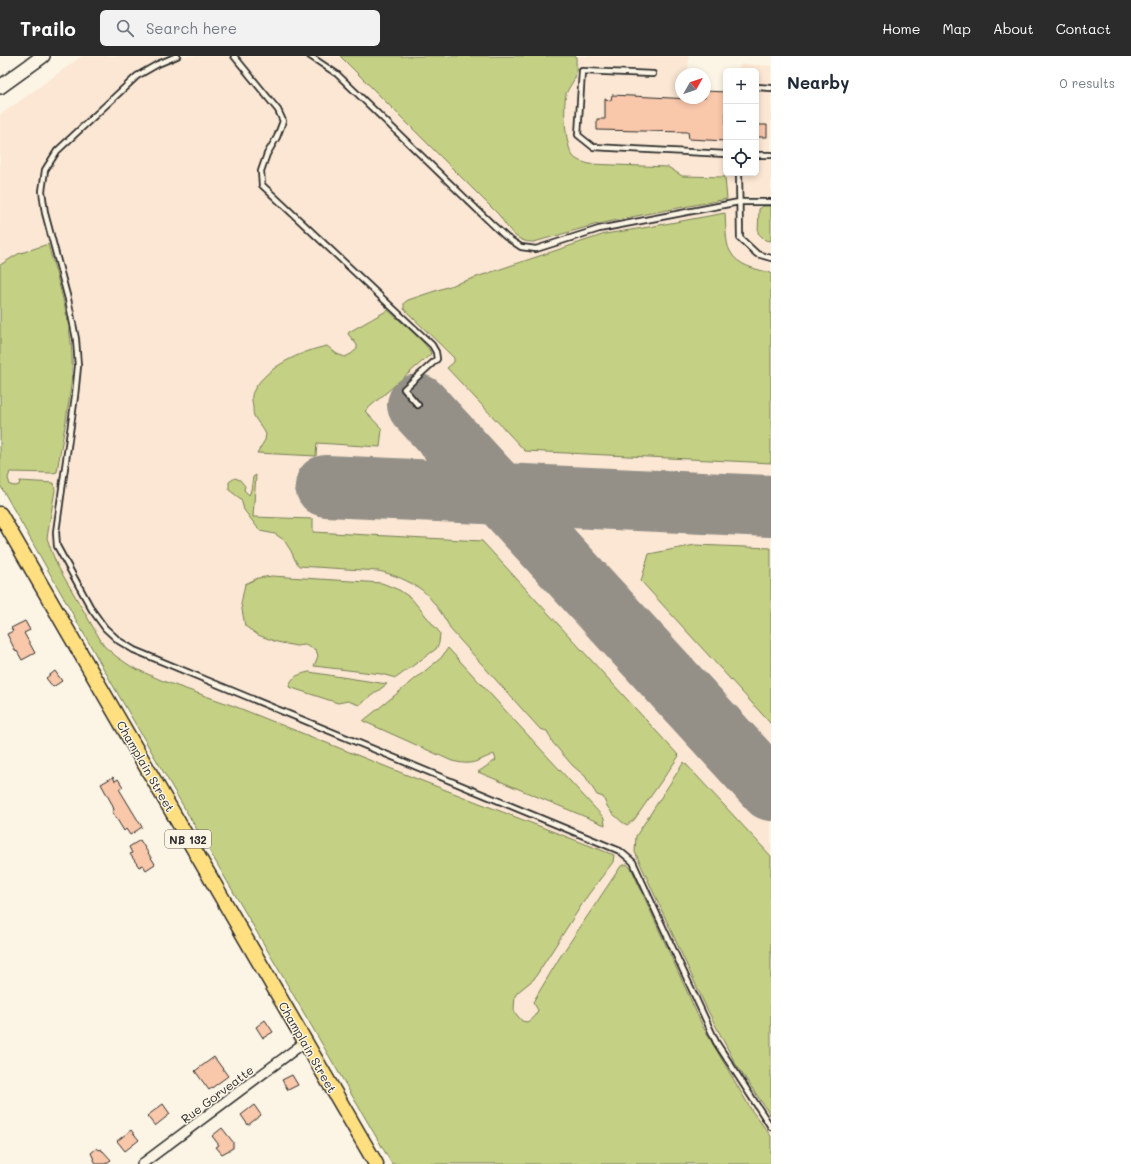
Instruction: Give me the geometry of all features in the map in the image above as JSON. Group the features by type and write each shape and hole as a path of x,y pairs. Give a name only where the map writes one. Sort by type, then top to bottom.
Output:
{"main road":[{"name":"Champlain Street","path":"0,514 376,1164"}],"street":[{"path":"0,87 43,56"},
{"name":"Rue Gorveatte","path":"142,1164 305,1042"}],"lane":[{"path":"176,56 137,76 57,150 45,170 42,192 45,213 68,299 76,339 78,366 56,532 57,546 65,563 92,610 105,628 119,641 134,650 620,851 633,862 716,1042 771,1128"},
{"path":"234,56 278,110 283,121 261,171 262,185 432,345 436,352 437,359 404,389 418,405"},
{"path":"310,56 337,74 492,224 506,237 521,247 536,249 599,229 739,202 771,202"},
{"path":"653,74 582,71 578,135 593,147 723,154"},
{"path":"759,87 771,88"},
{"path":"759,155 771,155"},
{"path":"739,176 740,238 757,254 771,258"}],"shaded area":[{"path":"82,56 689,56 688,68 675,68 675,104 711,104 711,96 723,93 723,176 759,176 759,68 738,68 742,64 771,66 771,1164 485,1164 113,669 0,474 0,115"}],"green space":[{"path":"340,56 576,56 576,75 566,94 565,100 566,135 570,151 575,158 589,164 668,167 682,176 725,177 727,199 594,225 534,242 522,240 513,234 499,215"},
{"path":"763,206 771,206 771,241 765,240 758,233 759,209"},
{"path":"725,213 727,243 733,256 748,266 771,273 771,463 525,451 447,368 454,362 454,358 404,309 404,303 408,300 605,234"},
{"path":"48,244 65,307 71,340 72,372 66,422 57,472 10,472 8,478 10,485 15,486 19,485 20,481 54,483 55,490 47,538 57,565 104,646 132,667 163,681 234,706 614,855 613,862 588,895 534,979 515,996 514,1010 522,1021 527,1022 536,1014 538,1010 533,1002 560,957 621,866 627,864 632,870 703,1027 752,1111 771,1136 771,1164 392,1164 115,689 0,485 0,265 18,254"},
{"path":"388,310 425,344 431,354 365,411 382,429 380,447 317,443 316,456 257,453 265,440 266,434 254,416 252,395 266,375 296,356 317,348 327,346 337,354 345,357 351,354 357,349 357,345 348,334 349,332"},
{"path":"256,475 253,517 313,519 313,532 482,541 679,756 634,820 627,825 612,813 603,797 597,795 585,776 573,766 553,743 547,731 540,729 451,630 438,608 422,590 401,578 378,571 299,566 284,540 275,534 260,531 244,510 241,499 229,490 229,482 235,478 240,480 245,486 244,490 249,495 253,477"},
{"path":"695,545 771,548 771,724 641,581 649,554"},
{"path":"272,576 382,583 399,590 411,598 440,633 439,643 436,649 396,678 381,674 314,666 318,656 316,650 305,645 296,646 277,642 258,635 245,626 241,604 245,584 258,578"},
{"path":"448,648 604,818 605,825 478,772 496,760 494,754 469,763 452,761 363,721 441,658"},
{"path":"309,672 387,684 359,705 348,701 338,703 289,687 294,678"},
{"path":"684,762 771,856 771,1116 735,1063 706,1007 635,852 636,836"}],"building":[{"path":"711,91 723,92 723,141 689,139 688,132 597,130 597,119 605,119 605,99 611,100 612,95 675,98 675,104 711,104"},
{"path":"759,125 767,125 767,137 759,137"},
{"path":"25,621 30,630 24,633 35,653 22,660 7,634 13,631 11,628"},
{"path":"55,671 62,681 53,687 46,678"},
{"path":"113,777 115,781 118,779 123,787 119,789 142,827 130,835 126,829 124,831 112,811 114,810 112,804 101,784"},
{"path":"140,840 155,864 146,870 143,865 139,867 130,854 132,853 129,847"},
{"path":"265,1020 273,1032 263,1038 256,1027"},
{"path":"214,1057 228,1076 209,1090 195,1071"},
{"path":"292,1075 298,1085 288,1090 282,1080"},
{"path":"163,1104 170,1114 155,1126 147,1116"},
{"path":"254,1105 261,1115 248,1125 241,1115"},
{"path":"222,1128 233,1142 233,1148 222,1154 216,1147 219,1145 212,1136"},
{"path":"131,1130 139,1140 125,1151 117,1141"},
{"path":"97,1148 99,1150 101,1149 111,1160 105,1164 96,1164 91,1153"}],"runway":[{"path":"418,405 771,790"},
{"path":"326,486 771,506"}]}
